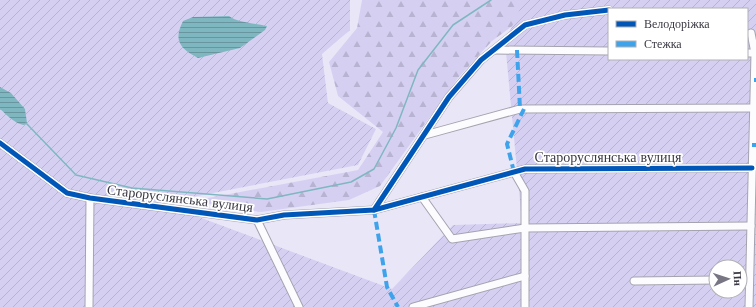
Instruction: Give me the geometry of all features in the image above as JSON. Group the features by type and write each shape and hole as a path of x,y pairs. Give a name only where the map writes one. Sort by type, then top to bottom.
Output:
{"street":[{"path":"374,210 449,97 480,60 526,25 565,15 608,10"},
{"path":"749,307 752,295 749,280 753,261 751,226 754,204 752,168 755,53 751,33"},
{"path":"494,50 608,51"},
{"path":"748,53 755,53"},
{"path":"425,135 520,109 753,108"},
{"name":"Староруслянська вулиця","path":"1,147 67,193 90,198 257,220 284,215 374,210 525,170 752,168"},
{"path":"514,172 525,191 526,307"},
{"path":"422,197 452,239 525,228 751,226"},
{"path":"89,307 90,198"},
{"path":"257,220 299,307"},
{"path":"413,307 525,276"},
{"path":"634,281 708,280"}],"green space":[{"path":"0,0 350,0 350,30 322,54 328,103 376,129 358,165 161,203 392,289 453,225 522,223 505,42 524,0 756,0 756,307 0,307"},
{"path":"362,0 634,0 529,14 492,41 458,78 380,186 349,200 261,212 192,201 358,170 383,132 338,96 329,62 357,28"},
{"path":"634,0 748,0 747,8"}],"water":[{"path":"229,16 242,21 267,26 265,30 240,48 198,58 187,51 180,43 179,34 183,21 193,17"},
{"path":"0,87 11,93 25,109 27,123 24,125 17,123 0,109"}],"waterway":[{"path":"26,123 76,175 132,188 267,199 351,182 374,169 396,128 418,70 453,25 491,0"}],"marked path":[{"path":"517,50 520,109"},
{"path":"514,172 507,144 524,109"},
{"path":"374,210 387,287 398,307"}],"cycle path":[{"path":"0,143 67,193 90,198 257,220 284,215 374,210 449,97 481,60 525,25 565,15 608,10"},
{"path":"374,210 525,169 752,168"}]}
